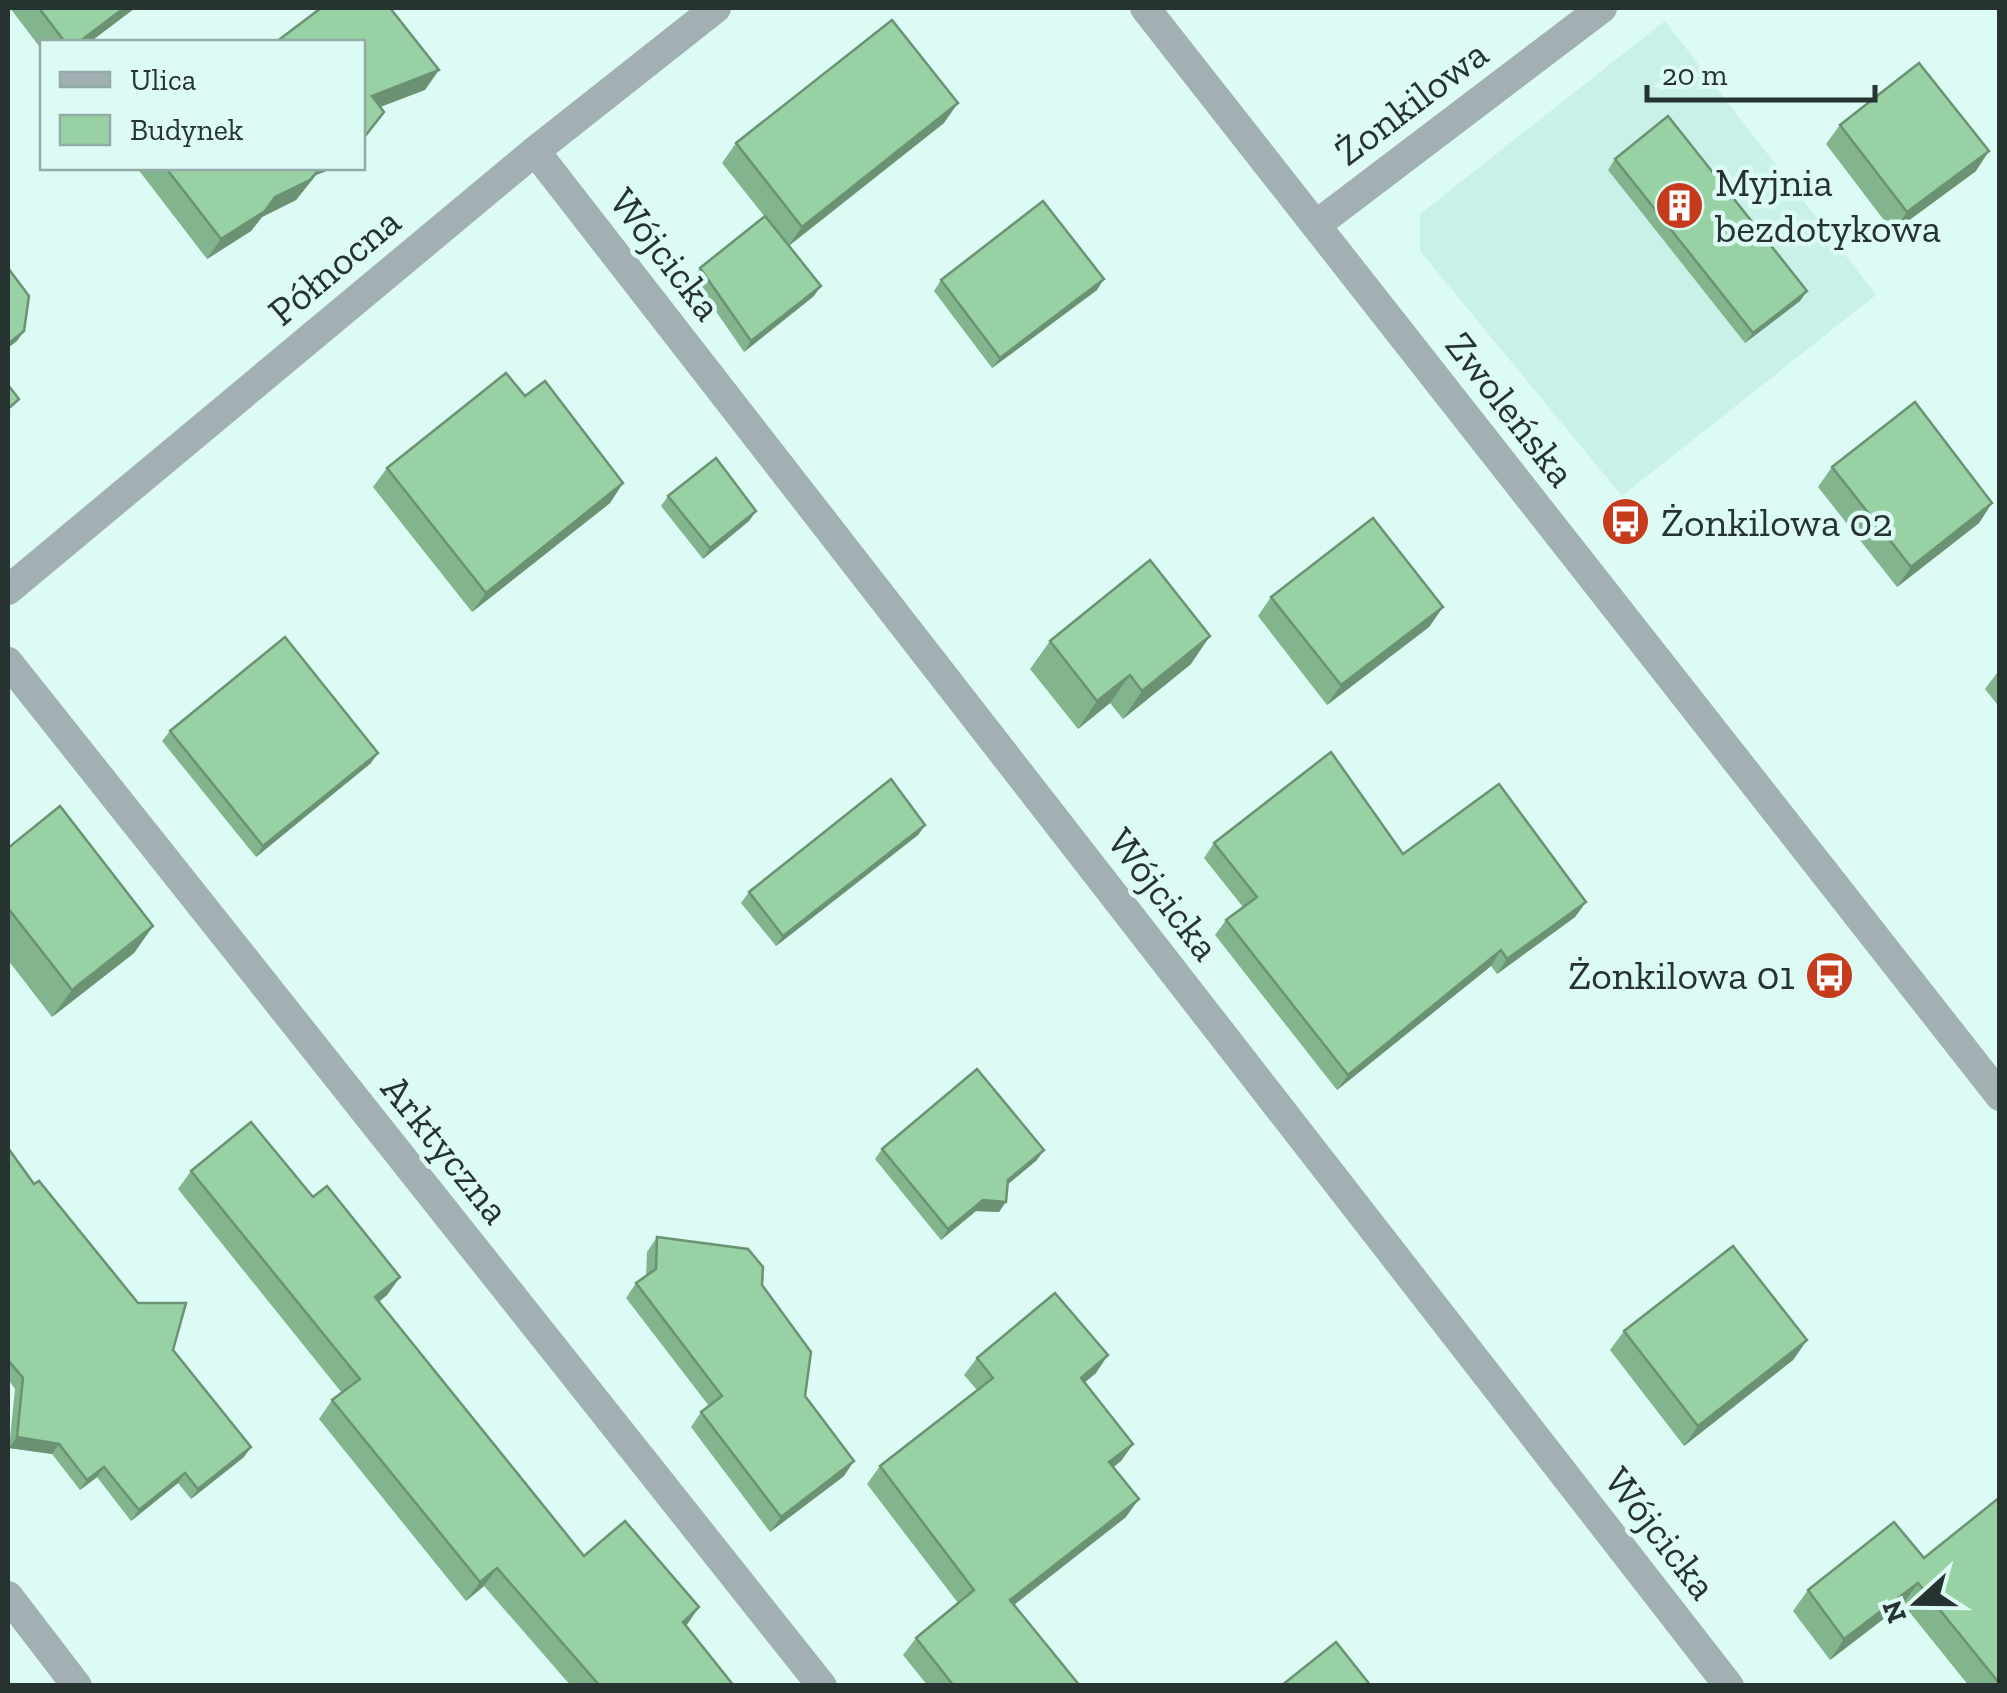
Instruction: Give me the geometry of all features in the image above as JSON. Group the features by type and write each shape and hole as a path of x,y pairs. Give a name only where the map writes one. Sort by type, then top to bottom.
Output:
{"street":[{"name":"Północna","path":"8,590 535,150 716,8"},
{"name":"Zwoleńska","path":"1146,8 2000,1096"},
{"name":"Żonkilowa","path":"1316,225 1602,8"},
{"name":"Wójcicka","path":"535,150 1729,1686"},
{"name":"Arktyczna","path":"8,662 822,1686"},
{"path":"8,1596 77,1686"}],"shaded area":[{"path":"1665,21 1876,295 1622,496 1420,251 1420,214"}],"building":[{"path":"39,8 124,8 82,40 63,40"},
{"path":"321,8 390,8 439,70 372,96 384,112 365,136 365,40 279,40"},
{"path":"892,20 958,103 802,227 736,143"},
{"path":"1919,63 1989,151 1907,212 1840,125"},
{"name":"Myjnia bezdotykowa","path":"1668,116 1807,291 1753,333 1615,159"},
{"path":"168,170 318,170 310,180 275,197 265,211 221,239"},
{"path":"1043,201 1104,279 1000,358 941,280"},
{"path":"765,216 821,286 751,341 700,268"},
{"path":"8,268 29,296 24,331 8,344"},
{"path":"506,373 525,396 545,381 623,483 486,593 387,468"},
{"path":"8,385 19,399 8,409"},
{"path":"1915,402 1992,503 1911,567 1832,467"},
{"path":"716,458 756,511 710,548 668,496"},
{"path":"1373,518 1443,607 1341,685 1271,597"},
{"path":"1150,560 1210,636 1142,691 1130,675 1097,701 1050,641"},
{"path":"285,637 378,753 263,846 170,731"},
{"path":"1331,752 1403,854 1499,784 1586,902 1507,959 1501,950 1348,1075 1226,920 1257,897 1214,843"},
{"path":"891,779 925,825 783,936 749,892"},
{"path":"60,806 153,926 72,990 8,908 8,848"},
{"path":"977,1069 1044,1150 1008,1180 1006,1202 983,1200 948,1229 882,1149"},
{"path":"251,1122 313,1197 327,1186 400,1277 375,1297 584,1556 625,1521 699,1607 683,1622 734,1686 600,1686 497,1568 480,1582 332,1400 360,1379 191,1171"},
{"path":"8,1148 34,1184 39,1181 138,1303 186,1303 173,1350 251,1447 198,1489 185,1473 139,1510 104,1467 87,1480 59,1444 17,1437 23,1378 8,1360"},
{"path":"657,1237 748,1249 763,1267 762,1285 811,1352 805,1396 854,1461 781,1517 701,1412 722,1396 636,1283 656,1269"},
{"path":"1733,1246 1807,1340 1698,1426 1624,1331"},
{"path":"1055,1293 1108,1355 1081,1378 1133,1444 1109,1462 1139,1499 1010,1600 1080,1686 954,1686 916,1638 974,1590 880,1466 993,1378 977,1358"},
{"path":"2000,1497 2000,1684 1918,1583 1844,1639 1808,1590 1894,1522 1924,1558"},
{"path":"1336,1642 1371,1686 1281,1686"}],"place":[{"name":"Myjnia bezdotykowa","path":"1680,205"},
{"name":"Żonkilowa 02","path":"1626,522"},
{"name":"Żonkilowa 01","path":"1830,975"}]}
